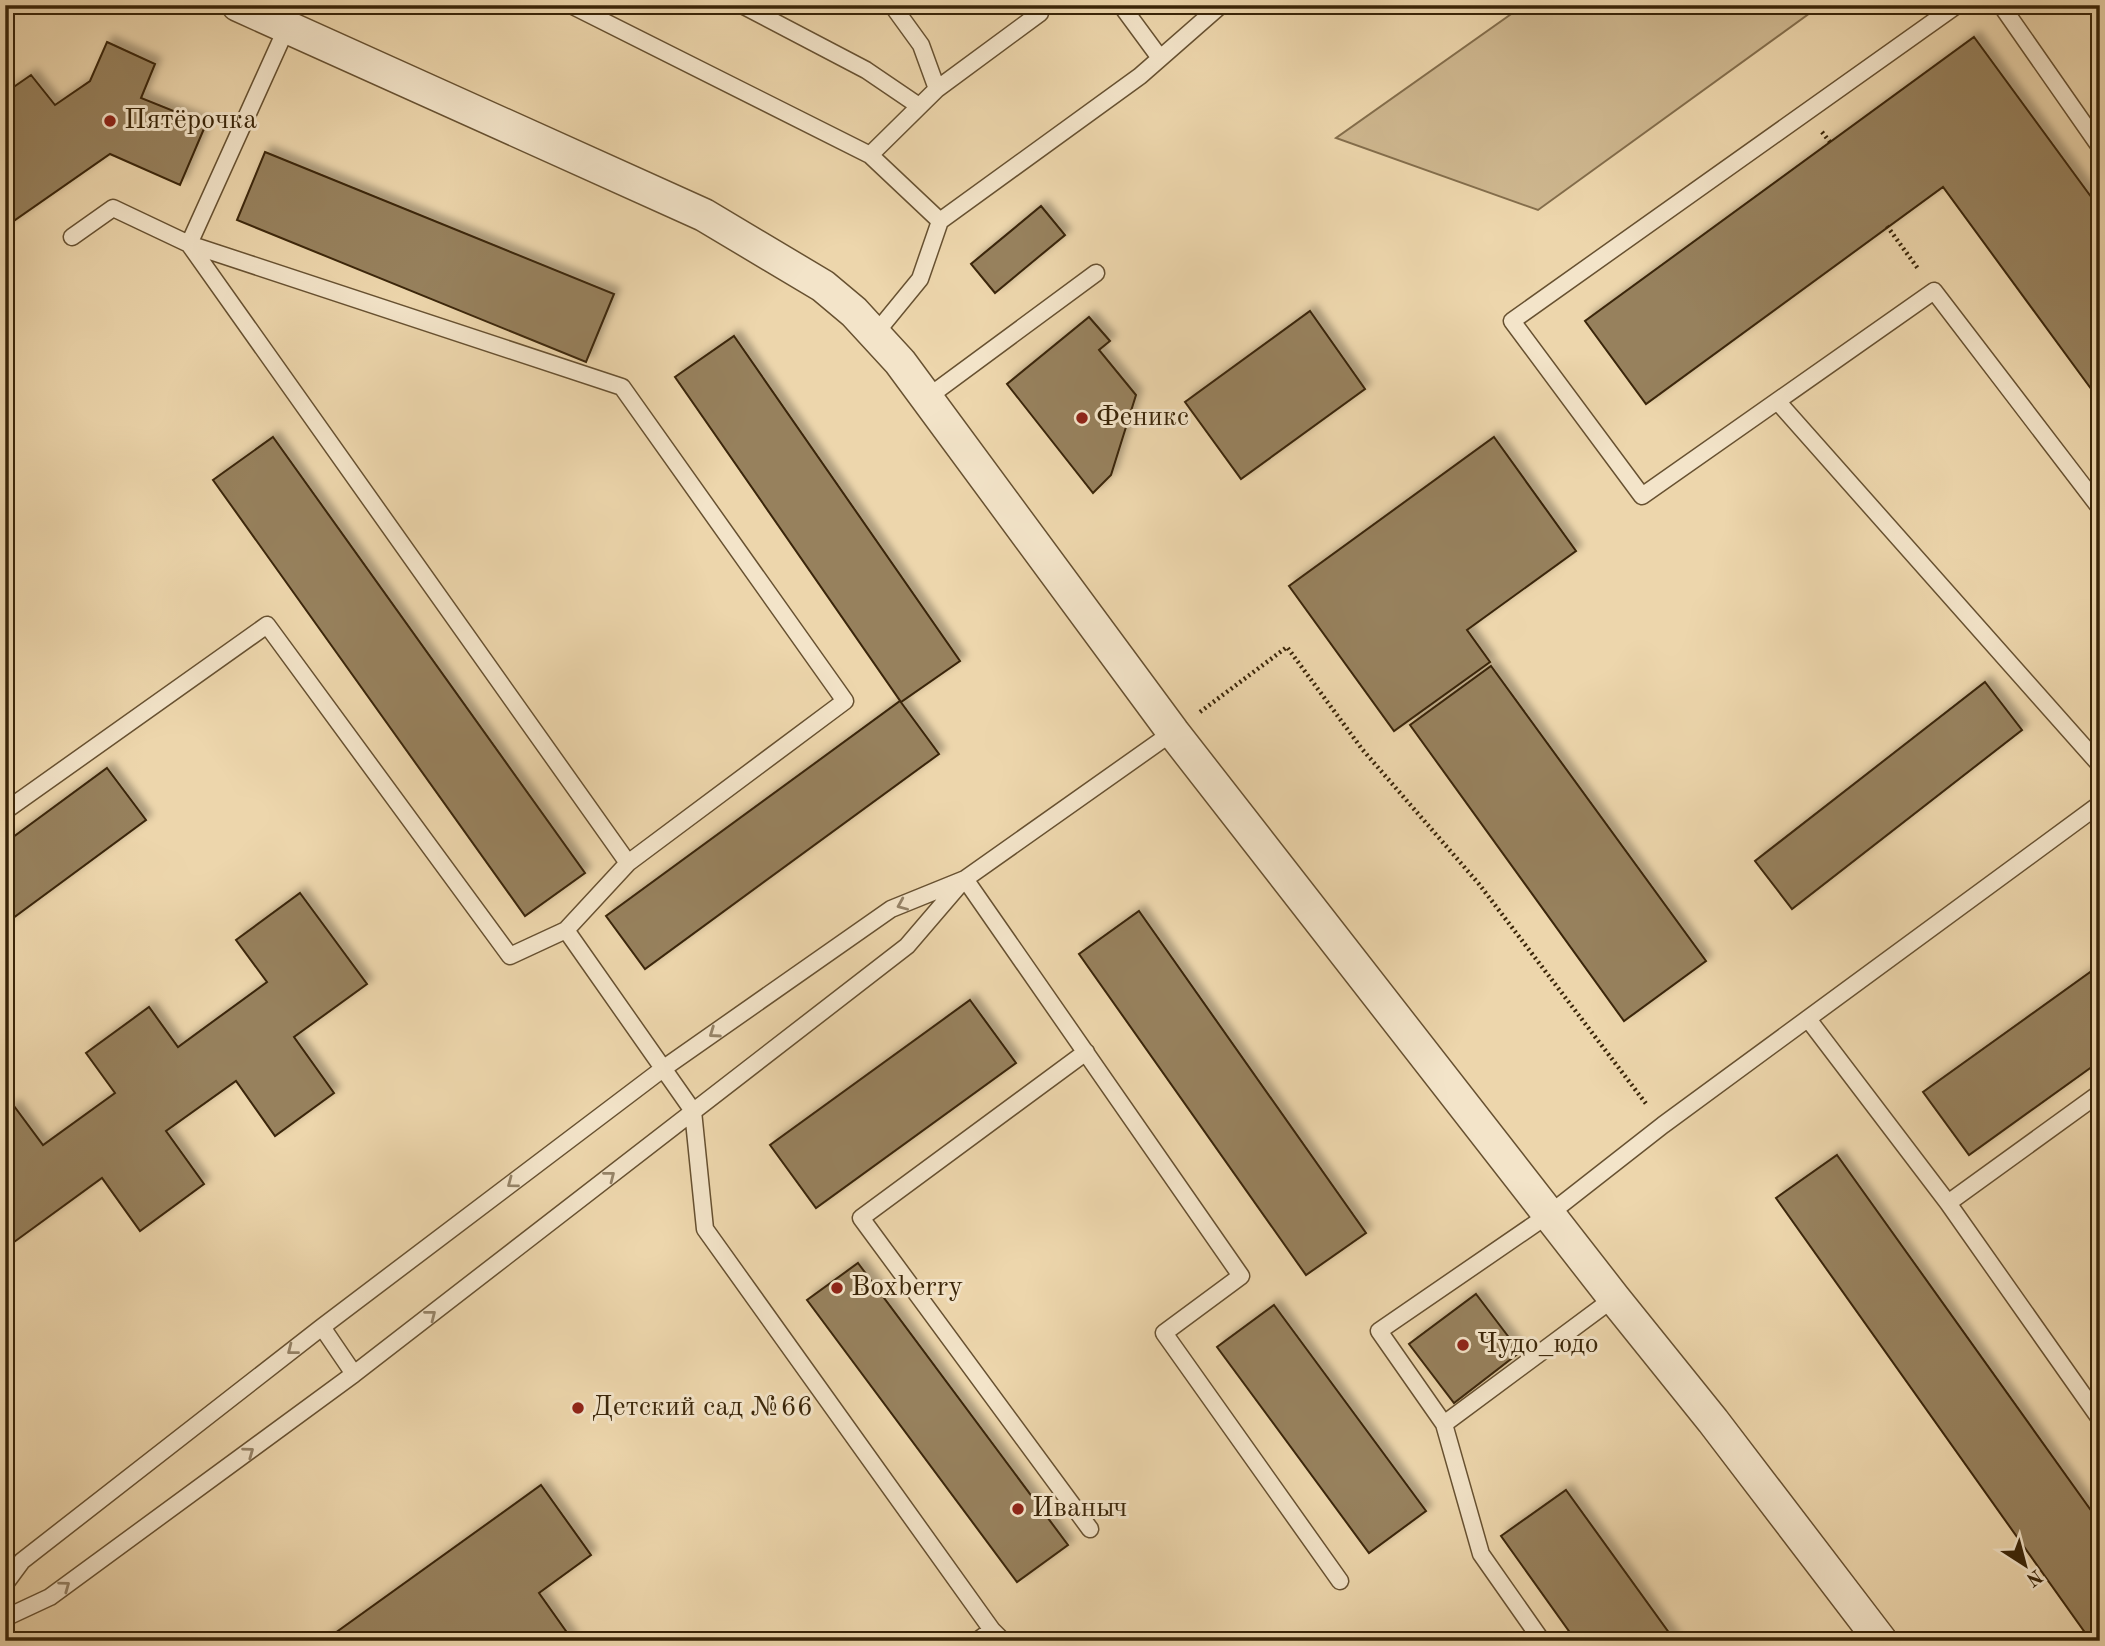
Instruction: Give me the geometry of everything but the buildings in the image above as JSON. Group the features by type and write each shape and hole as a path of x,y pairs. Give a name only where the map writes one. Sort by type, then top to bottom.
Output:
{"street":[{"path":"238,5 704,215 823,286 875,334 928,397 1173,732 1548,1214 1713,1421 1870,1637"}],"lane":[{"path":"571,5 870,155 940,221"},
{"path":"742,5 866,70 919,106"},
{"path":"892,5 921,45 937,89"},
{"path":"870,155 937,89 1040,13 1034,5"},
{"path":"1121,5 1160,58"},
{"path":"875,334 920,279 940,221 1140,76 1222,5"},
{"path":"1957,5 1512,321 1642,496 1934,291 2100,508"},
{"path":"2001,5 2100,147"},
{"path":"189,244 287,27"},
{"path":"5,811 267,625 510,956 566,930 628,863 845,701 622,387 189,244 113,208 72,237"},
{"path":"189,244 628,863"},
{"path":"928,397 1096,273"},
{"path":"1778,402 2100,765"},
{"path":"5,1584 22,1561 322,1327 664,1068 891,909 965,878 1173,732"},
{"path":"1542,1641 1481,1554 1444,1424 1379,1331 1548,1214 1663,1125 2100,804"},
{"path":"965,878 1241,1276 1164,1333 1340,1581"},
{"path":"5,1618 50,1597 354,1374 907,946 965,878"},
{"path":"566,930 693,1111 705,1229 997,1636 977,1641"},
{"path":"1808,1019 1948,1203 2100,1419"},
{"path":"1086,1052 861,1218 1090,1529"},
{"path":"1948,1203 2100,1093"},
{"path":"1444,1424 1614,1298"},
{"path":"322,1327 354,1374"}],"path":[{"path":"1887,226 1934,291"},
{"path":"1173,732 1287,647 1362,749 1479,884 1663,1125"}],"shaded area":[{"path":"1524,5 1821,5 1538,210 1336,138"}],"place":[{"name":"Пятёрочка","path":"110,121"},
{"name":"Феникс","path":"1082,418"},
{"name":"Boxberry","path":"837,1288"},
{"name":"Чудо_юдо","path":"1463,1345"},
{"name":"Детский сад №66","path":"578,1408"},
{"name":"Иваныч","path":"1018,1509"}]}
